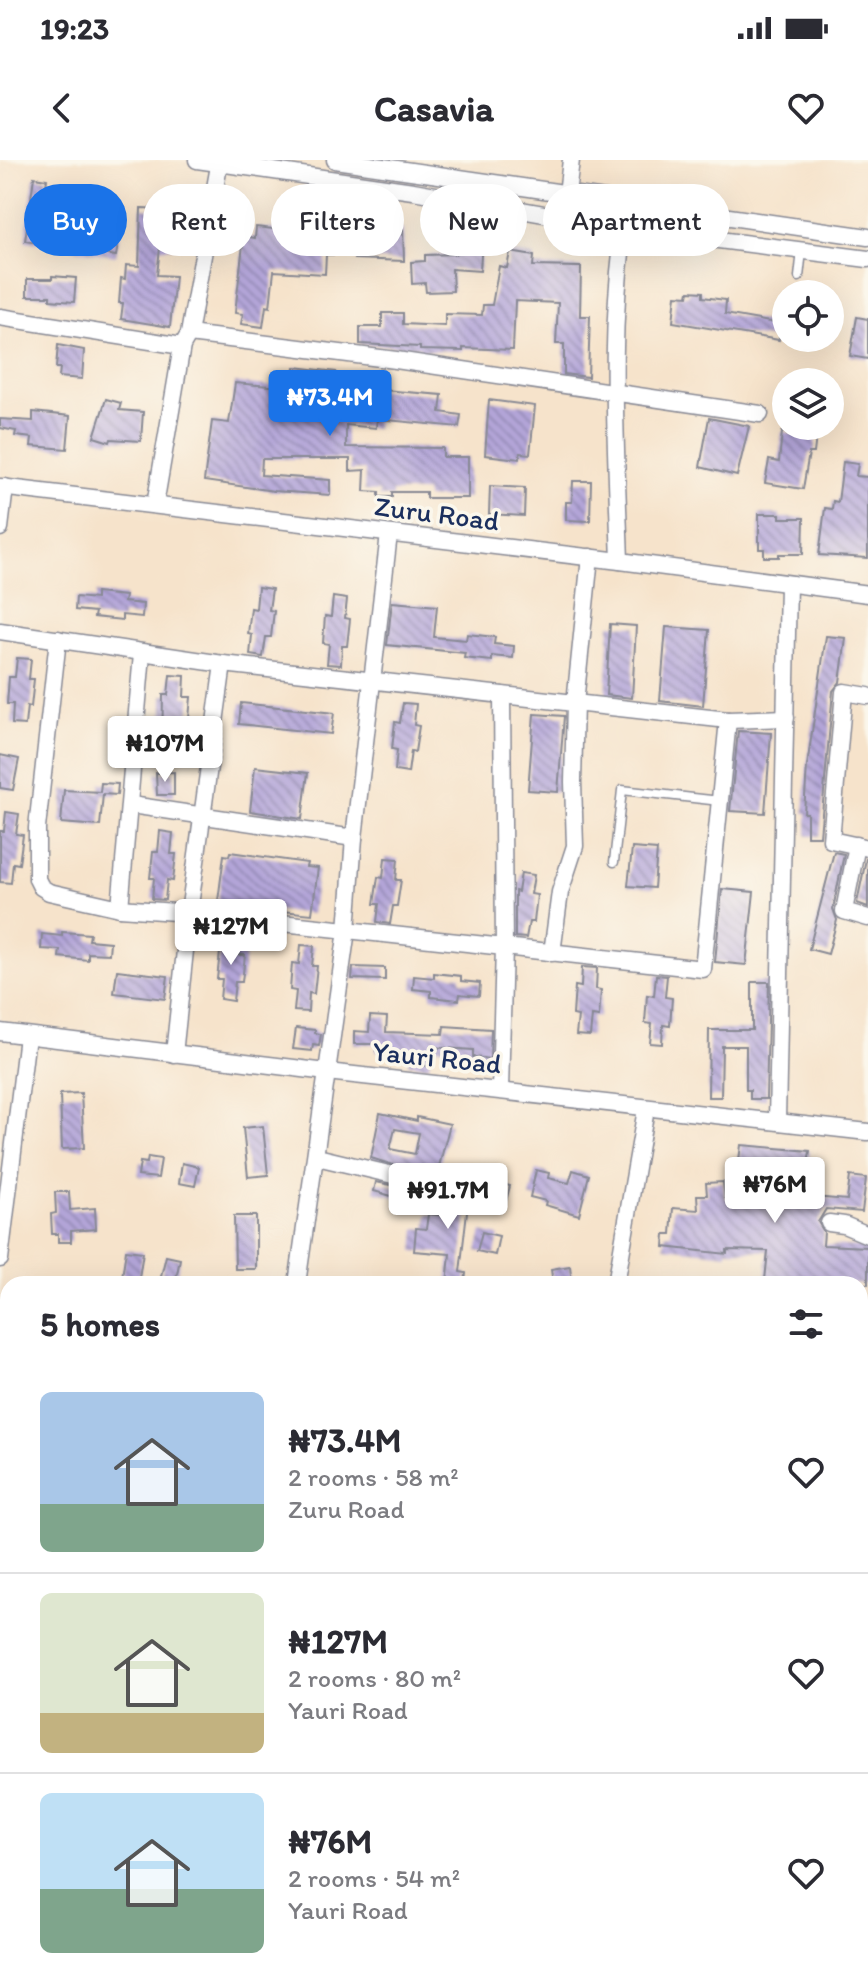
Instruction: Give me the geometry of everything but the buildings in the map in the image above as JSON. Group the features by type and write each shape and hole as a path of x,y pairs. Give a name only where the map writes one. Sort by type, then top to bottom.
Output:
{"street":[{"path":"197,160 413,191 543,214"},
{"path":"335,160 422,166 543,189"},
{"path":"568,184 571,160"},
{"path":"155,505 220,162"},
{"path":"730,218 868,237"},
{"path":"730,242 868,259"},
{"path":"619,256 614,392 620,561"},
{"path":"0,317 614,392 760,414"},
{"path":"0,528 3,487"},
{"name":"Zuru Road","path":"3,487 590,557 868,594"},
{"path":"298,1276 347,930 354,838 389,534"},
{"path":"552,953 560,892 575,846 575,703 590,557"},
{"path":"777,1121 788,584"},
{"path":"0,631 142,654 372,682 728,720 786,718"},
{"path":"58,639 37,828 37,879 41,887 49,892 120,908 703,969 728,720"},
{"path":"120,908 142,654"},
{"path":"174,1054 189,913 223,664"},
{"path":"868,696 844,692 831,840 862,846 844,911 868,918"},
{"path":"500,1090 504,947 502,695"},
{"path":"131,805 354,838"},
{"name":"Yauri Road","path":"0,1032 646,1109 868,1132"},
{"path":"0,1259 27,1036"},
{"path":"617,1276 646,1109"},
{"path":"317,1157 393,1175"},
{"path":"829,1223 844,1225 868,1235"}],"lane":[{"path":"799,277 802,251"},
{"path":"614,862 622,790 720,801"}]}
